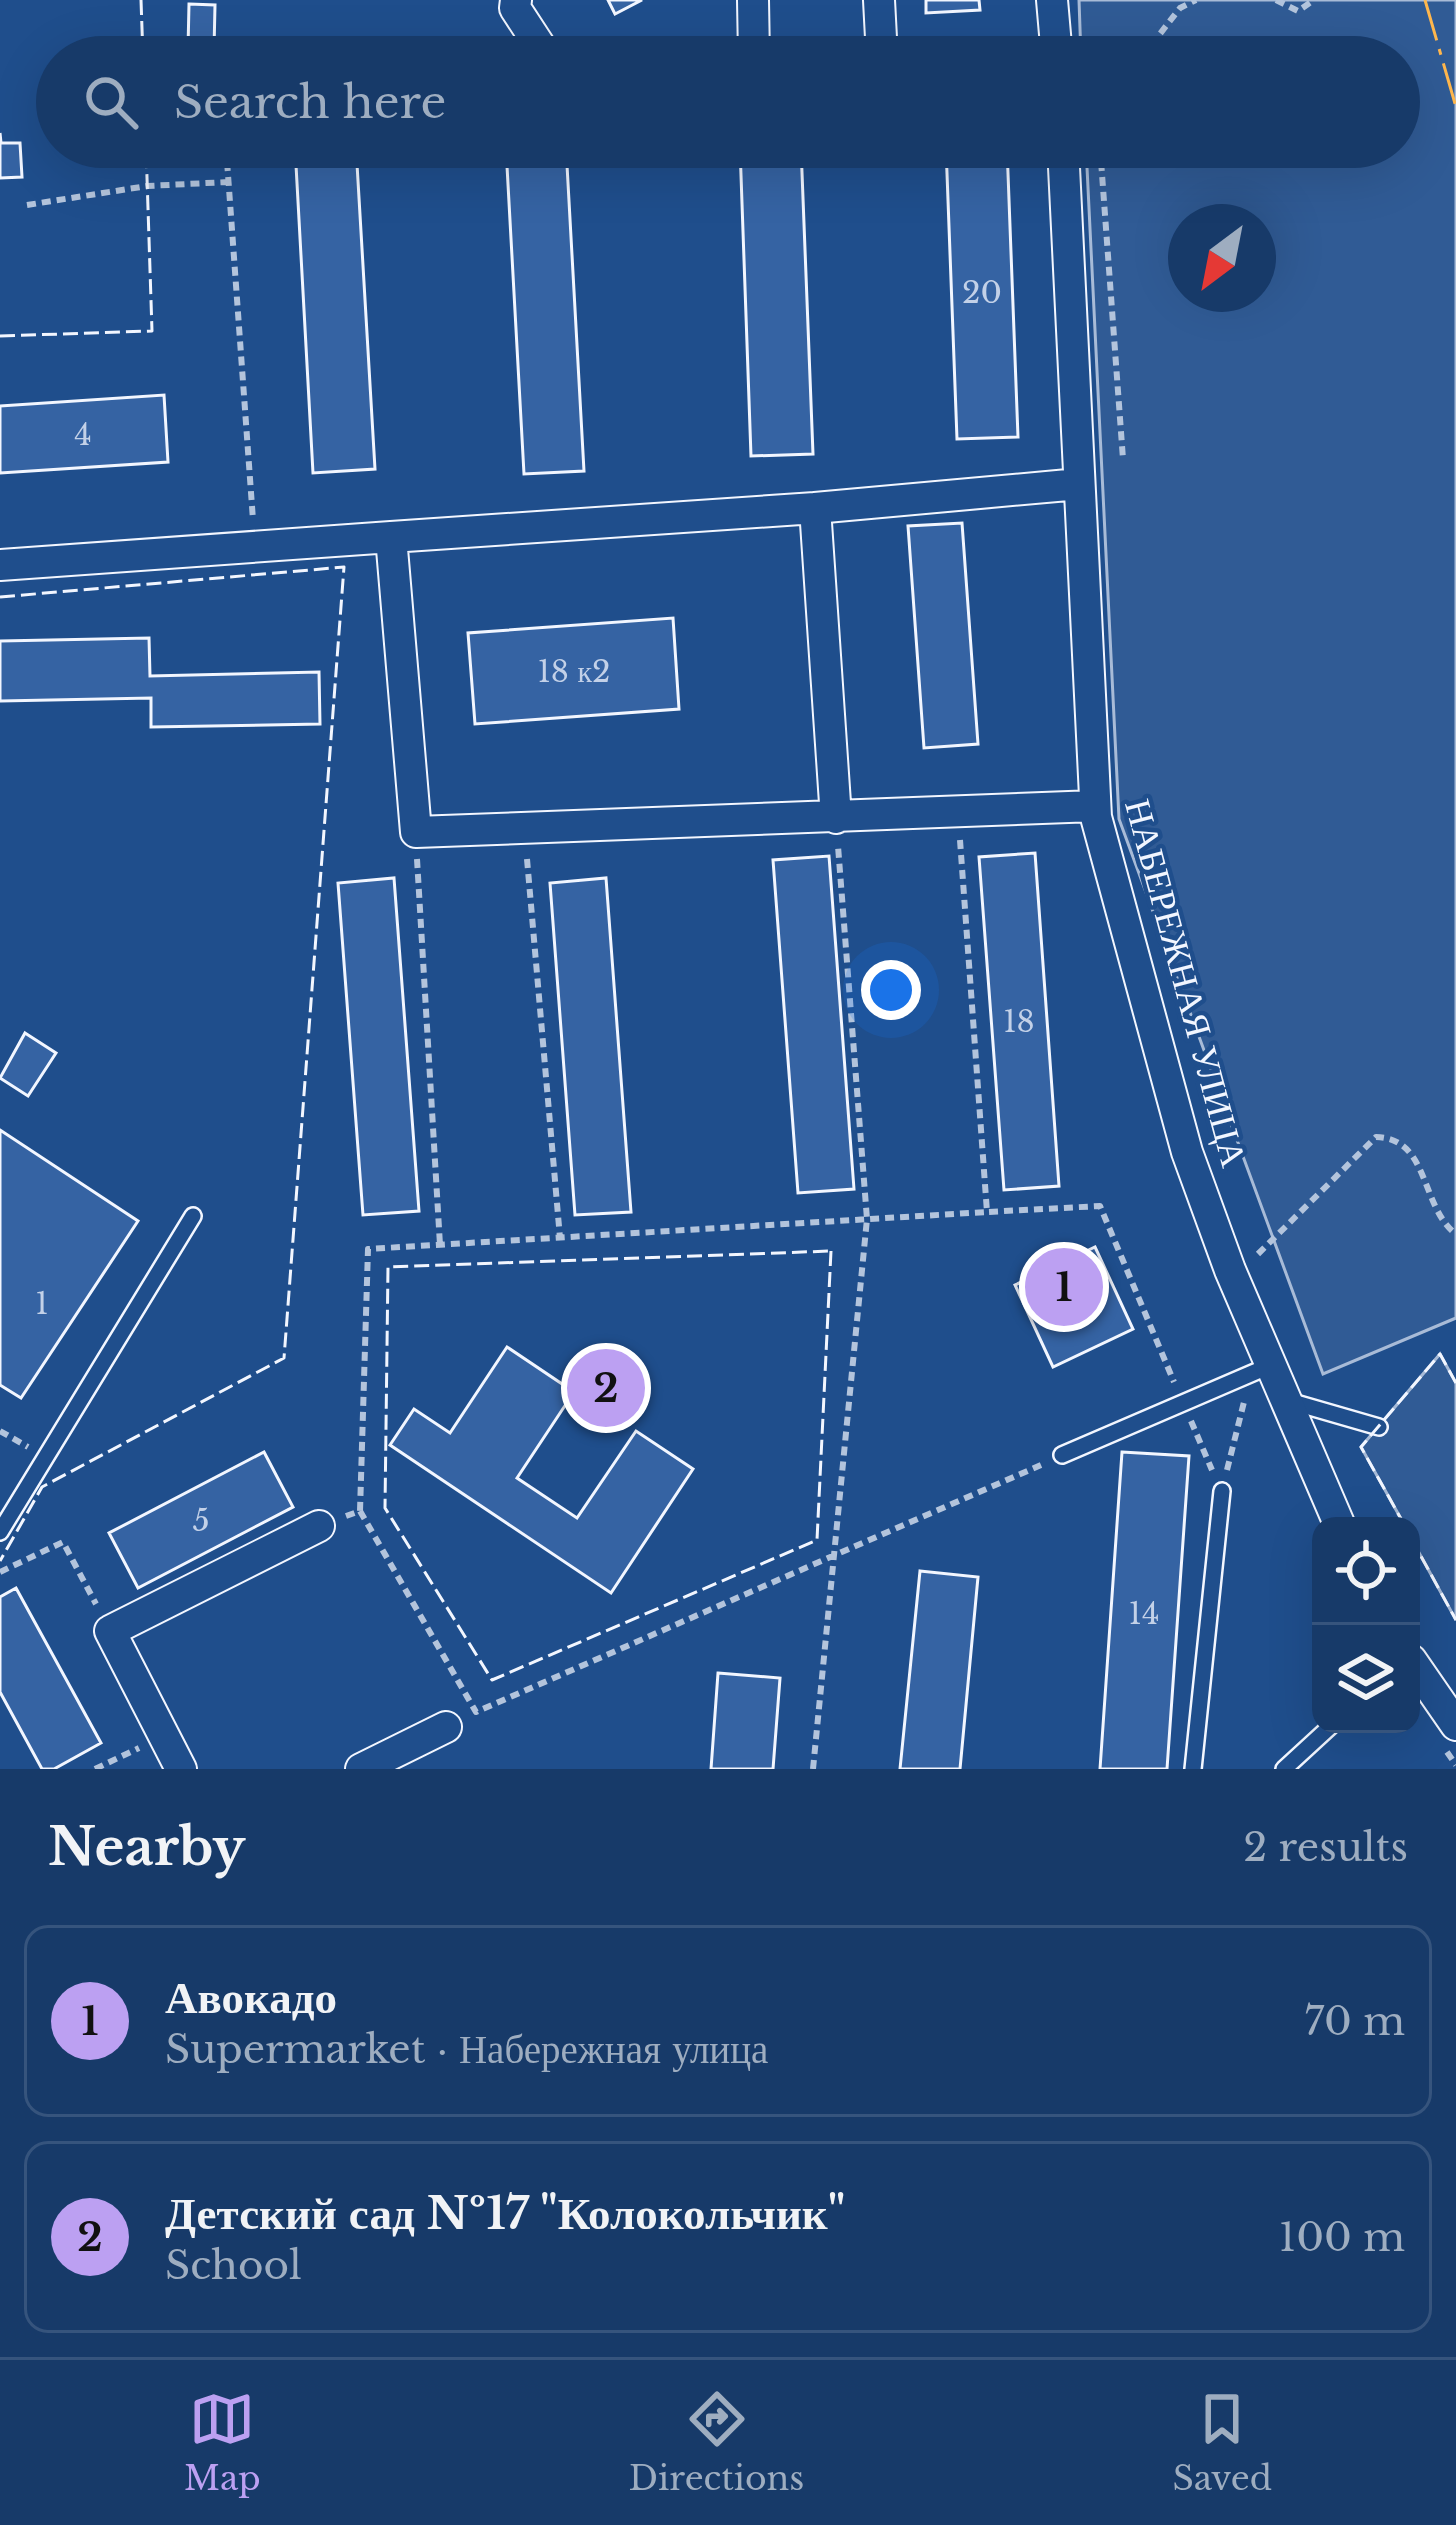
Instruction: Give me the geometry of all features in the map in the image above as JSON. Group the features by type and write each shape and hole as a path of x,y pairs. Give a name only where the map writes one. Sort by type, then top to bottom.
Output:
{"street":[{"path":"517,0 515,8 533,36"},
{"path":"753,0 754,36"},
{"path":"879,0 881,36"},
{"path":"1052,0 1055,36"},
{"name":"НАБЕРЕЖНАЯ УЛИЦА","path":"1064,168 1095,806 1187,1152 1261,1369 1283,1400 1336,1517"},
{"path":"0,565 815,508 1079,484"},
{"path":"815,508 836,818"},
{"path":"391,537 416,832 1095,806"},
{"path":"181,1769 110,1630 320,1526"},
{"path":"1420,1673 1456,1725"},
{"path":"362,1769 446,1727"}],"lane":[{"path":"0,1532 193,1216"},
{"path":"1062,1455 1261,1369"},
{"path":"1283,1400 1378,1426"},
{"path":"1193,1769 1222,1491"},
{"path":"1284,1769 1323,1733"}],"path":[{"path":"1158,36 1180,8 1196,0"},
{"path":"1276,0 1298,11 1314,0"},
{"path":"227,168 255,546"},
{"path":"1102,168 1123,459"},
{"path":"27,205 147,186 228,182"},
{"path":"958,812 986,1212"},
{"path":"813,1769 868,1219 836,818"},
{"path":"525,829 560,1238"},
{"path":"416,832 440,1245"},
{"path":"1230,1270 1266,1249 1376,1137 1389,1137 1411,1151 1429,1203 1456,1234"},
{"path":"1062,1455 476,1712 360,1511 368,1249 1100,1206 1222,1491"},
{"path":"1222,1491 1261,1369"},
{"path":"320,1526 360,1511"},
{"path":"0,1572 63,1542 110,1630"},
{"path":"95,1769 164,1736"}],"shaded area":[{"path":"1079,0 1456,0 1456,1318 1323,1374 1119,819 1087,168 1420,168 1420,36 1080,36"},
{"path":"1440,1354 1456,1383 1456,1620 1420,1554 1420,1517 1400,1517 1361,1447"}],"building":[{"path":"608,0 642,0 615,14"},
{"path":"926,0 979,0 980,10 926,13"},
{"path":"189,4 215,5 214,36 188,36"},
{"path":"0,133 1,143 20,143 22,177 0,178"},
{"path":"296,168 357,168 375,469 313,473"},
{"path":"507,168 567,168 584,471 524,474"},
{"path":"741,168 802,168 813,454 751,456"},
{"path":"947,168 1008,168 1018,437 957,439"},
{"path":"164,395 168,462 0,473 0,406"},
{"path":"962,523 978,744 924,748 908,526"},
{"path":"673,618 679,709 475,724 468,633"},
{"path":"149,638 150,676 319,672 320,724 151,727 151,698 0,701 0,641"},
{"path":"1035,853 1059,1186 1004,1190 979,857"},
{"path":"829,856 854,1189 798,1193 773,860"},
{"path":"394,878 419,1211 363,1215 338,883"},
{"path":"606,878 631,1212 575,1215 550,883"},
{"path":"25,1033 56,1053 28,1096 0,1078"},
{"path":"0,1130 138,1221 21,1398 0,1385"},
{"path":"1095,1247 1133,1329 1053,1367 1015,1285"},
{"path":"507,1347 574,1392 517,1478 577,1518 636,1431 693,1469 611,1593 390,1445 414,1409 450,1433"},
{"path":"264,1452 293,1507 138,1588 109,1533"},
{"path":"1122,1452 1189,1456 1167,1769 1100,1769"},
{"path":"920,1571 978,1577 960,1769 900,1769"},
{"path":"16,1588 101,1743 54,1769 42,1769 0,1692 0,1597"},
{"path":"718,1673 780,1678 773,1769 711,1769"}],"fence":[{"path":"141,0 142,36"},
{"path":"0,336 152,331 147,168"},
{"path":"0,597 344,567 284,1358 42,1487 0,1561"},
{"path":"831,1251 817,1540 492,1680 385,1508 388,1267 831,1251"},
{"path":"1400,1517 1361,1447 1440,1354 1456,1383"},
{"path":"1420,1554 1456,1620"}],"power":[{"path":"1425,0 1456,107"}],"place":[{"name":"Авокадо","path":"1064,1287"},
{"name":"Детский сад №17 \"Колокольчик\"","path":"606,1388"}]}
